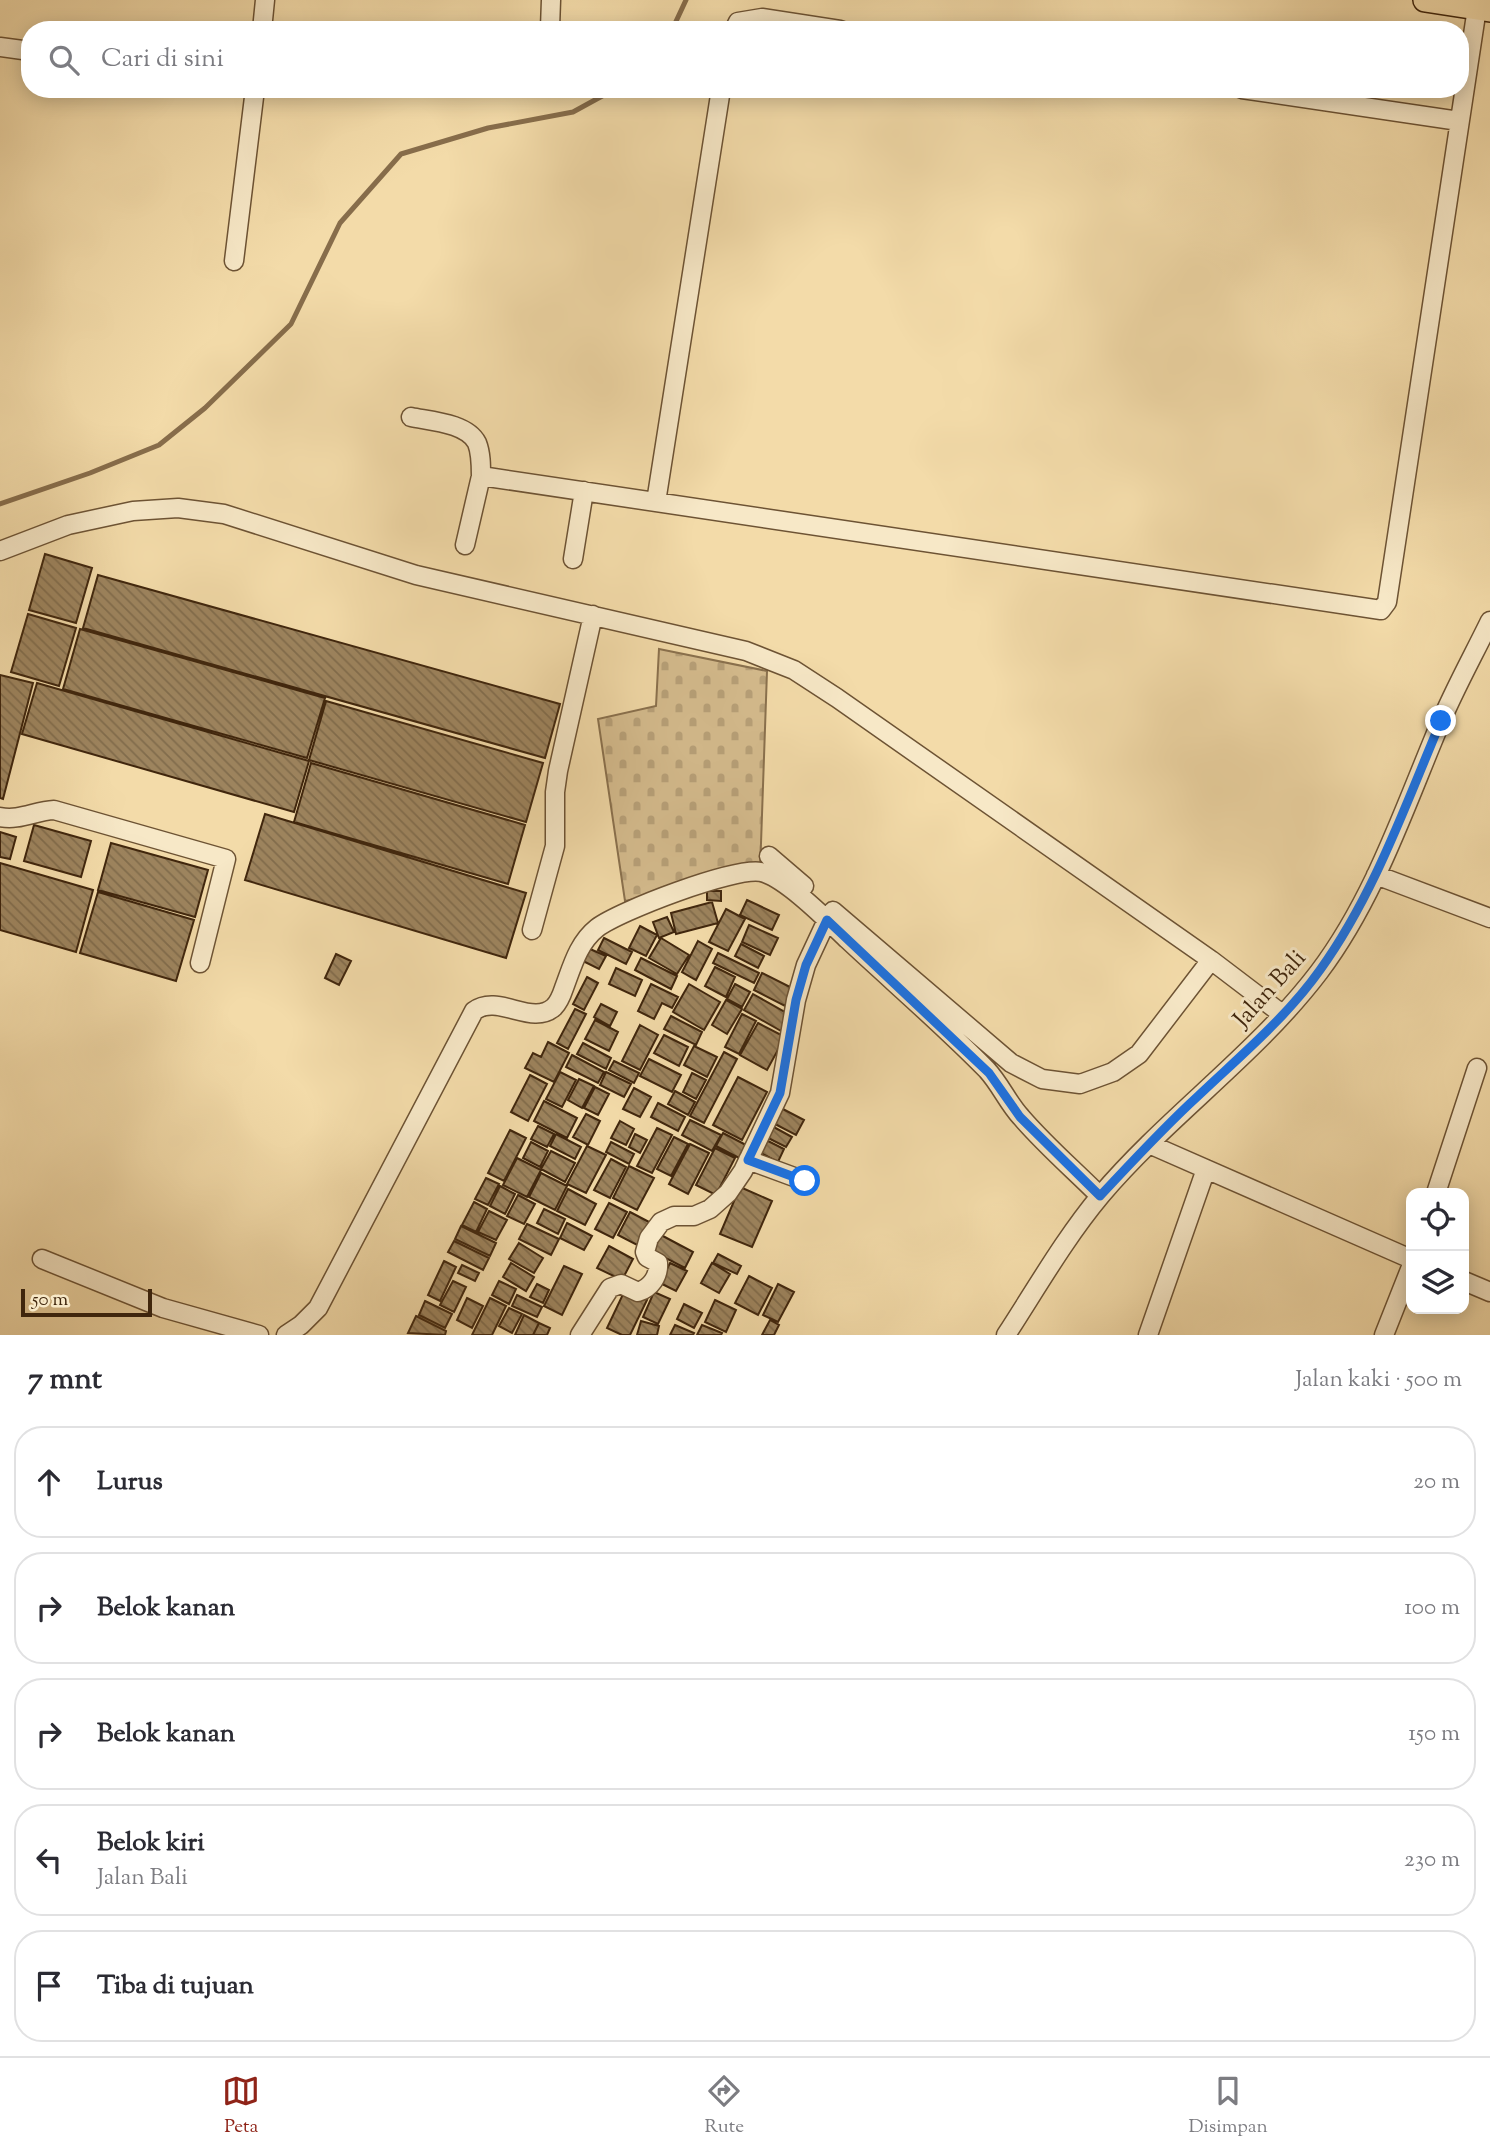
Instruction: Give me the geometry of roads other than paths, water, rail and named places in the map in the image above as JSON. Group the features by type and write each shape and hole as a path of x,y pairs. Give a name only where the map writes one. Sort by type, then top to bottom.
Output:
{"main road":[{"path":"1425,0 1484,9"}],"street":[{"path":"263,21 265,0"},
{"path":"550,21 551,0"},
{"path":"1469,79 1484,9"},
{"path":"744,21 762,18 782,21"},
{"path":"0,47 21,50"},
{"path":"234,261 254,98"},
{"path":"656,502 720,98"},
{"path":"1303,98 1460,121"},
{"path":"481,476 1381,610 1387,602 1465,98"},
{"path":"411,417 459,428 477,442 481,476 465,545"},
{"path":"573,559 584,491"},
{"path":"0,551 68,525 133,511 178,508 224,514 416,575 746,651 794,670 1211,960 1282,1014"},
{"path":"533,930 555,846 555,792 558,771 593,615"},
{"name":"Jalan Bali","path":"1013,1330 1100,1196 1149,1144 1282,1014 1318,973 1343,937 1376,875 1441,721 1490,621"},
{"path":"0,817 20,818 42,810 54,810 226,859 201,963"},
{"path":"769,856 1011,1063 1042,1079 1080,1084 1113,1072 1139,1054 1211,960"},
{"path":"286,1335 318,1308 474,1011 482,1005 492,1004 529,1012 543,1012 554,1007 579,951 596,929 628,911 725,877 747,872 770,875 827,920 989,1073 1020,1117 1100,1196"},
{"path":"1376,875 1490,918"},
{"path":"580,1335 610,1287 621,1284 638,1292 657,1276 659,1263 647,1257 645,1252 649,1238 661,1222 674,1216 695,1216 710,1209 728,1193 743,1171 780,1093 796,1000 806,965 827,920"},
{"path":"1438,1188 1477,1068"},
{"path":"1149,1144 1406,1257"},
{"path":"748,1160 805,1181"},
{"path":"1148,1335 1206,1168"},
{"path":"42,1259 163,1308 258,1335"},
{"path":"1384,1335 1406,1280"},
{"path":"1469,1283 1490,1292"}],"waterway":[{"path":"676,21 686,0"},
{"path":"0,504 90,473 159,445 205,408 291,324 340,223 401,154 488,128 573,112 599,98"}]}
